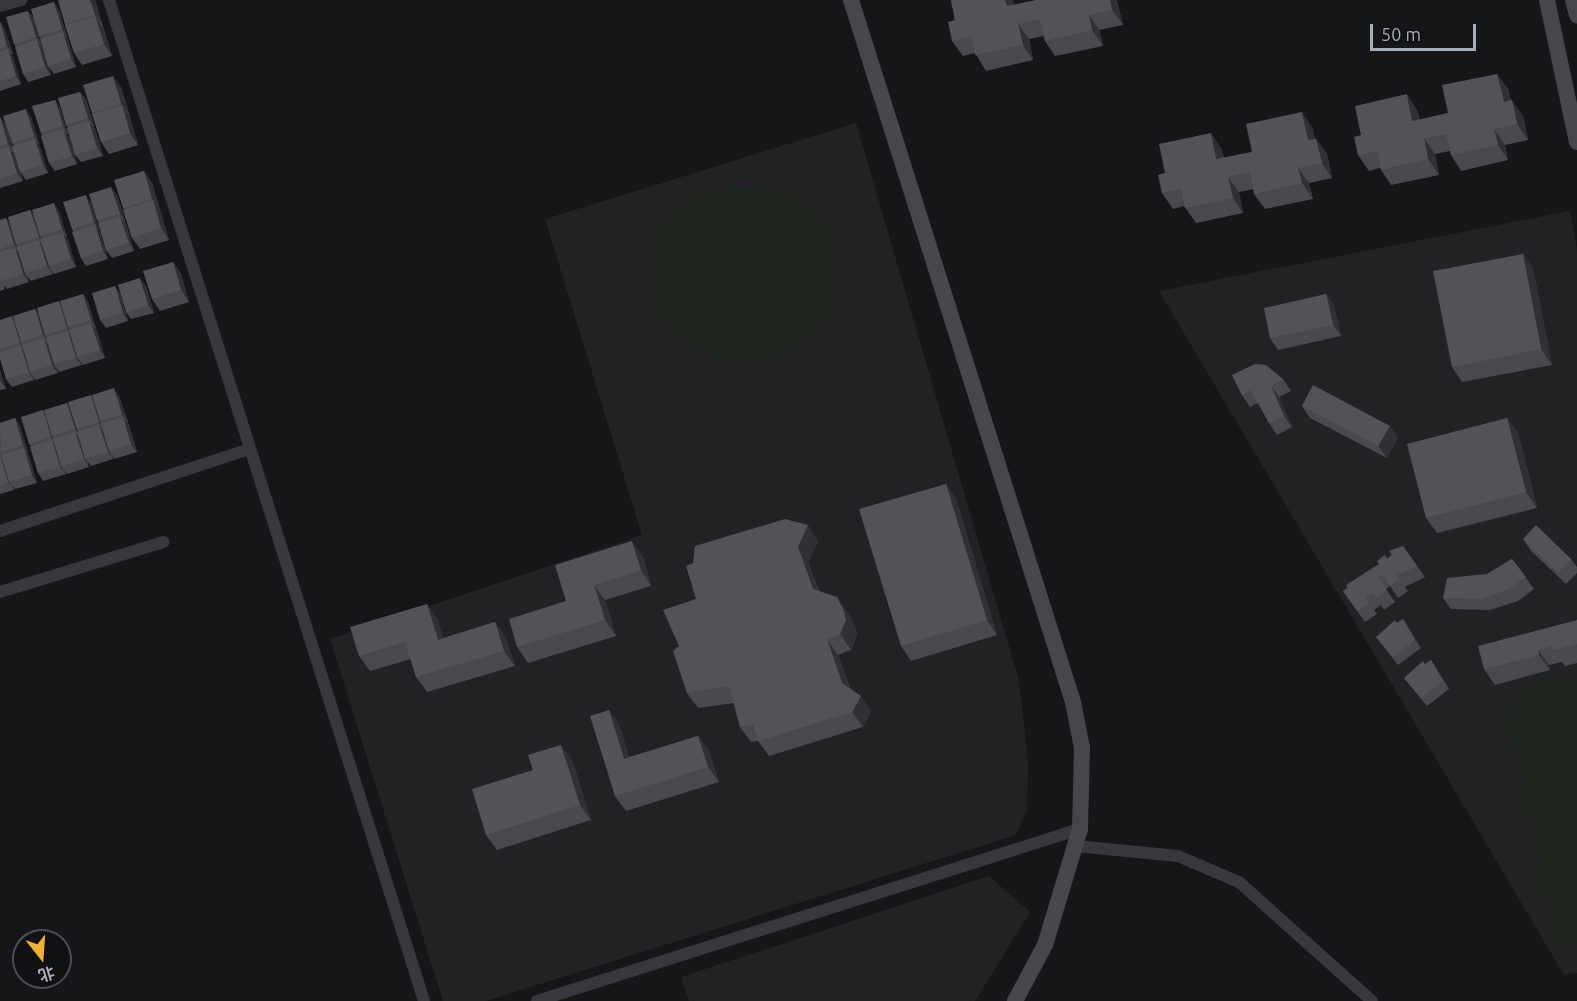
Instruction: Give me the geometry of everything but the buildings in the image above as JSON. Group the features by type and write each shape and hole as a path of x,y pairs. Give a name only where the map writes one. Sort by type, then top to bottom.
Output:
{"street":[{"path":"0,6 21,0"},
{"path":"109,0 424,1001"},
{"path":"851,0 1073,702 1084,770 1080,829 1045,945 1015,1001"},
{"path":"1547,0 1577,142"},
{"path":"1574,0 1577,15"},
{"path":"0,531 250,449"},
{"path":"0,592 164,542"},
{"path":"537,1001 1080,829"},
{"path":"1076,846 1178,856 1239,882 1372,1001"}],"shaded area":[{"path":"856,123 1019,681 1028,762 1027,808 1019,829 1013,836 486,1001 443,1001 330,639 642,535 545,219"},
{"path":"744,187 777,194 792,202 805,213 816,226 824,241 831,274 824,307 816,322 805,335 792,346 777,354 744,361 711,354 696,346 683,335 672,322 664,307 657,274 664,241 672,226 683,213 696,202 711,194"},
{"path":"1570,211 1577,250 1577,973 1564,975 1159,291"},
{"path":"1577,678 1577,948 1561,935 1551,918 1513,726 1521,706 1547,681"},
{"path":"989,876 1030,912 975,1001 689,1001 681,977"}]}
